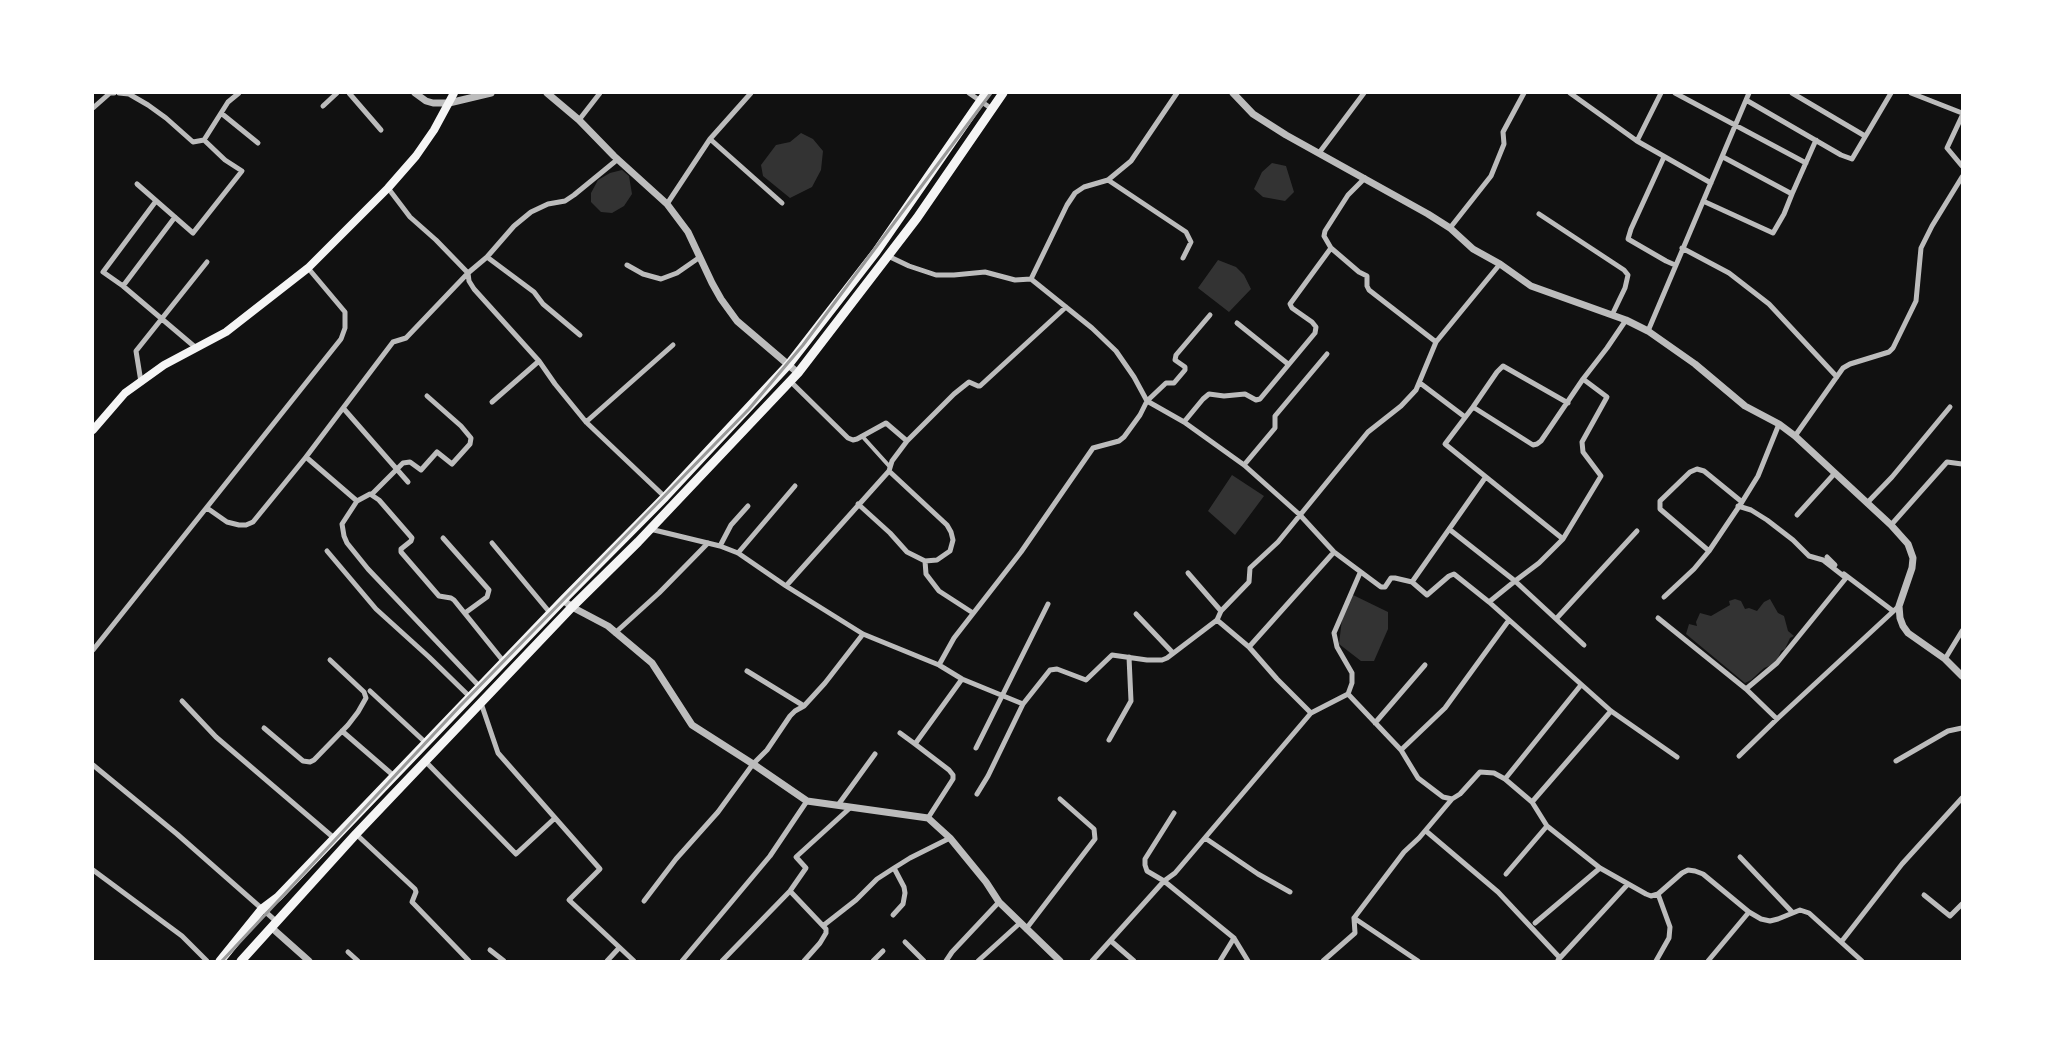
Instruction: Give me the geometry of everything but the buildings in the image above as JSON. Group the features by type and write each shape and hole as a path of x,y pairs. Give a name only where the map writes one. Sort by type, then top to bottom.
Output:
{"highway":[{"path":"241,961 425,761 798,373 917,218 1003,93"},
{"path":"220,961 262,909 278,897 665,497 789,364 876,252 983,97"}],"main road":[{"path":"93,430 126,393 195,347 226,332 308,268 388,188 416,156 434,130 454,93"}],"street":[{"path":"93,108 111,93"},
{"path":"119,93 129,94 148,105 193,142 204,140 228,102 239,93"},
{"path":"323,106 338,93"},
{"path":"349,93 381,130"},
{"path":"415,93 433,103 449,103 491,93"},
{"path":"547,93 668,204 688,232 721,299 737,321 798,373"},
{"path":"579,120 600,93"},
{"path":"668,204 710,139 751,93"},
{"path":"969,93 983,97 992,109"},
{"path":"1031,279 1074,193 1084,187 1108,180 1131,161 1177,93"},
{"path":"1233,93 1254,114 1286,135 1450,228 1473,249 1500,264 1531,286 1626,320 1648,331 1695,364 1745,406 1779,424 1795,436 1891,525 1908,544 1913,558 1912,568 1896,608 1739,756"},
{"path":"1319,153 1364,93"},
{"path":"1450,228 1491,176 1504,144 1503,132 1524,93"},
{"path":"1570,93 1637,141 1711,183"},
{"path":"1637,141 1661,93"},
{"path":"1676,93 1806,163"},
{"path":"1648,331 1749,93"},
{"path":"1792,93 1799,95 1865,136"},
{"path":"1746,100 1841,155 1852,159 1891,93"},
{"path":"1911,93 1962,114 1947,148 1962,166"},
{"path":"221,113 258,143"},
{"path":"710,139 782,203"},
{"path":"137,184 193,233 242,171 225,160 204,140"},
{"path":"1703,201 1773,233 1784,214 1816,140"},
{"path":"1664,157 1630,229 1628,239 1675,265"},
{"path":"1723,157 1792,194"},
{"path":"207,508 227,522 246,525 253,522 306,458 393,342 406,338 468,273 487,257 514,226 531,212 548,204 565,201 618,159"},
{"path":"1795,436 1843,368 1889,352 1893,348 1916,301 1921,248 1962,177"},
{"path":"1365,178 1348,195 1324,236 1331,248 1367,276 1369,290 1436,342"},
{"path":"1108,180 1186,232 1191,242 1183,258"},
{"path":"388,188 410,217 468,273 469,281 474,289 539,361 586,422 665,497"},
{"path":"156,201 103,272 195,347"},
{"path":"1539,214 1624,270 1628,275 1625,288 1612,315"},
{"path":"123,286 175,217"},
{"path":"1184,422 1209,394 1224,396 1245,394 1256,400 1260,399 1315,333 1316,327 1312,322 1292,308 1290,304 1331,248"},
{"path":"1682,248 1729,273 1769,304 1837,377"},
{"path":"627,265 643,274 661,279 677,273 700,256"},
{"path":"888,256 930,274 954,276 985,272 1015,280 1031,279 1116,351 1147,401 1184,422 1244,465 1300,515 1334,552 1360,573 1381,587 1385,587 1391,578 1412,582 1427,595 1454,574 1489,602 1611,711 1677,757"},
{"path":"487,257 534,292 543,304 580,335"},
{"path":"141,382 136,351 207,262"},
{"path":"976,794 988,776 1023,704 1050,670 1057,669 1086,680 1112,656 1157,660 1167,658 1217,620 1221,611 1249,582 1250,568 1278,542 1368,432 1401,406 1416,390 1436,342 1500,264"},
{"path":"93,650 341,339 345,328 345,312 308,268"},
{"path":"786,586 889,469 907,441 954,394 969,382 980,386 1066,308"},
{"path":"939,665 954,638 1021,552 1094,448 1119,441 1124,437 1147,401 1166,383 1174,383 1185,370 1185,367 1175,360 1176,355 1210,315"},
{"path":"1473,407 1533,445 1541,441 1626,320"},
{"path":"1237,323 1288,364"},
{"path":"586,422 673,345"},
{"path":"1244,465 1275,428 1274,418 1327,354"},
{"path":"492,402 539,361"},
{"path":"1563,540 1445,444 1503,366 1568,403"},
{"path":"1489,602 1539,563 1563,540 1601,476 1583,452 1582,442 1607,397 1583,379"},
{"path":"790,381 848,438 853,440 886,423 907,441"},
{"path":"1420,383 1466,417"},
{"path":"427,396 461,426 471,438 470,444 452,464 437,452 422,470 410,462 403,463 372,494 365,495 357,501 342,524 344,536 368,568 480,687"},
{"path":"1866,502 1892,477 1950,407"},
{"path":"344,409 408,482"},
{"path":"1664,597 1708,551 1740,504 1758,476 1779,424"},
{"path":"858,504 890,533 903,549 925,561 937,560 950,550 953,540 951,532 889,469 861,436"},
{"path":"306,458 357,501"},
{"path":"1891,525 1947,462 1962,464"},
{"path":"1708,551 1660,509 1660,501 1690,472 1697,469 1704,471 1740,504 1767,520 1793,540 1809,556 1823,560 1846,578 1778,663 1746,688"},
{"path":"1797,515 1835,473"},
{"path":"1412,582 1485,478"},
{"path":"738,553 795,486"},
{"path":"372,494 412,538 401,549 401,552 439,596 451,598 504,662"},
{"path":"720,546 731,525 748,506"},
{"path":"650,529 720,546 738,553 863,634 939,665 962,679 1023,704"},
{"path":"1449,530 1515,581 1584,645"},
{"path":"1556,619 1637,531"},
{"path":"443,538 489,593 465,613"},
{"path":"492,543 551,614"},
{"path":"615,633 659,593 708,543"},
{"path":"327,551 376,609 470,697"},
{"path":"1250,647 1334,552"},
{"path":"1827,557 1840,570 1896,608 1908,633 1945,658 1962,676"},
{"path":"925,561 927,574 935,587 972,613"},
{"path":"1188,573 1221,611"},
{"path":"1092,961 1164,881 1175,873 1311,713 1348,694 1353,673 1337,647 1334,633 1360,573"},
{"path":"563,600 595,618 652,663 692,725 807,801 928,818 950,838 986,882 999,902 1059,961"},
{"path":"976,748 1048,604"},
{"path":"1136,614 1173,653"},
{"path":"1658,618 1746,688 1777,719"},
{"path":"1217,620 1250,647 1277,679 1311,713"},
{"path":"1401,750 1445,708 1509,620"},
{"path":"1945,658 1962,631"},
{"path":"644,901 676,859 718,812 795,711 804,706 825,683 863,634"},
{"path":"1109,740 1131,701 1130,657"},
{"path":"264,728 303,761 310,762 342,731 366,698 364,692 330,660"},
{"path":"1375,723 1425,665"},
{"path":"747,671 804,706"},
{"path":"915,744 962,679"},
{"path":"1505,779 1581,685"},
{"path":"370,692 426,743"},
{"path":"1348,694 1401,750 1418,778 1443,797 1452,799"},
{"path":"182,701 226,746 334,838"},
{"path":"481,703 498,753 600,869 569,900 634,961"},
{"path":"1532,802 1611,711"},
{"path":"1896,761 1948,731 1962,728"},
{"path":"342,731 394,776"},
{"path":"900,733 953,775 953,779 928,818"},
{"path":"838,805 875,754"},
{"path":"425,761 516,854 555,818"},
{"path":"93,765 186,841 262,909 274,925 309,961"},
{"path":"1323,961 1341,948 1355,933 1354,918 1404,852 1480,772 1494,772 1532,802 1547,826 1600,868 1651,896 1658,894 1682,873 1695,870 1761,919 1770,921 1800,910 1809,913 1862,961"},
{"path":"1842,941 1902,864 1962,798"},
{"path":"1026,929 1095,839 1094,829 1060,799"},
{"path":"682,961 770,856 807,801"},
{"path":"722,961 790,891 806,868 796,856 851,807"},
{"path":"1174,813 1145,859 1144,865 1147,871 1164,881 1234,938 1248,961"},
{"path":"1506,874 1547,826"},
{"path":"1426,831 1498,892 1558,960 1628,884"},
{"path":"356,834 415,889 412,902 469,961"},
{"path":"824,925 856,900 877,879 910,858 950,838"},
{"path":"1205,838 1258,874 1290,892"},
{"path":"1740,857 1792,912"},
{"path":"893,915 903,904 905,893 894,868"},
{"path":"1535,923 1600,868"},
{"path":"93,870 182,936 207,961"},
{"path":"790,891 824,925 826,933 804,961"},
{"path":"1656,961 1669,938 1670,927 1658,894"},
{"path":"1924,895 1950,916 1962,904"},
{"path":"946,961 999,902"},
{"path":"1708,961 1749,912"},
{"path":"1354,918 1418,961"},
{"path":"978,961 1020,923"},
{"path":"1220,961 1234,938"},
{"path":"1111,941 1134,961"},
{"path":"904,942 924,961"},
{"path":"607,961 619,948"},
{"path":"490,950 504,961"},
{"path":"873,961 883,951"},
{"path":"348,952 358,961"}],"shaded area":[{"path":"801,133 813,139 823,151 821,170 812,187 790,198 763,176 761,165 776,145 790,142"},
{"path":"1272,163 1286,166 1294,192 1285,201 1263,197 1254,189 1262,172"},
{"path":"622,170 629,176 632,194 624,206 612,213 601,212 591,202 591,193 598,180 610,173"},
{"path":"1218,260 1236,267 1244,275 1251,289 1229,312 1198,288"},
{"path":"1232,475 1264,496 1235,535 1208,511"},
{"path":"1351,594 1388,612 1388,629 1374,661 1361,661 1339,644 1342,619"},
{"path":"1735,599 1741,601 1745,609 1757,611 1764,602 1770,599 1778,613 1784,616 1788,631 1794,636 1781,651 1776,663 1764,668 1745,683 1686,634 1689,624 1697,626 1696,622 1700,613 1711,616 1730,605 1729,601"}],"railway":[{"path":"222,961 460,706 749,409 803,345 991,93"}]}
